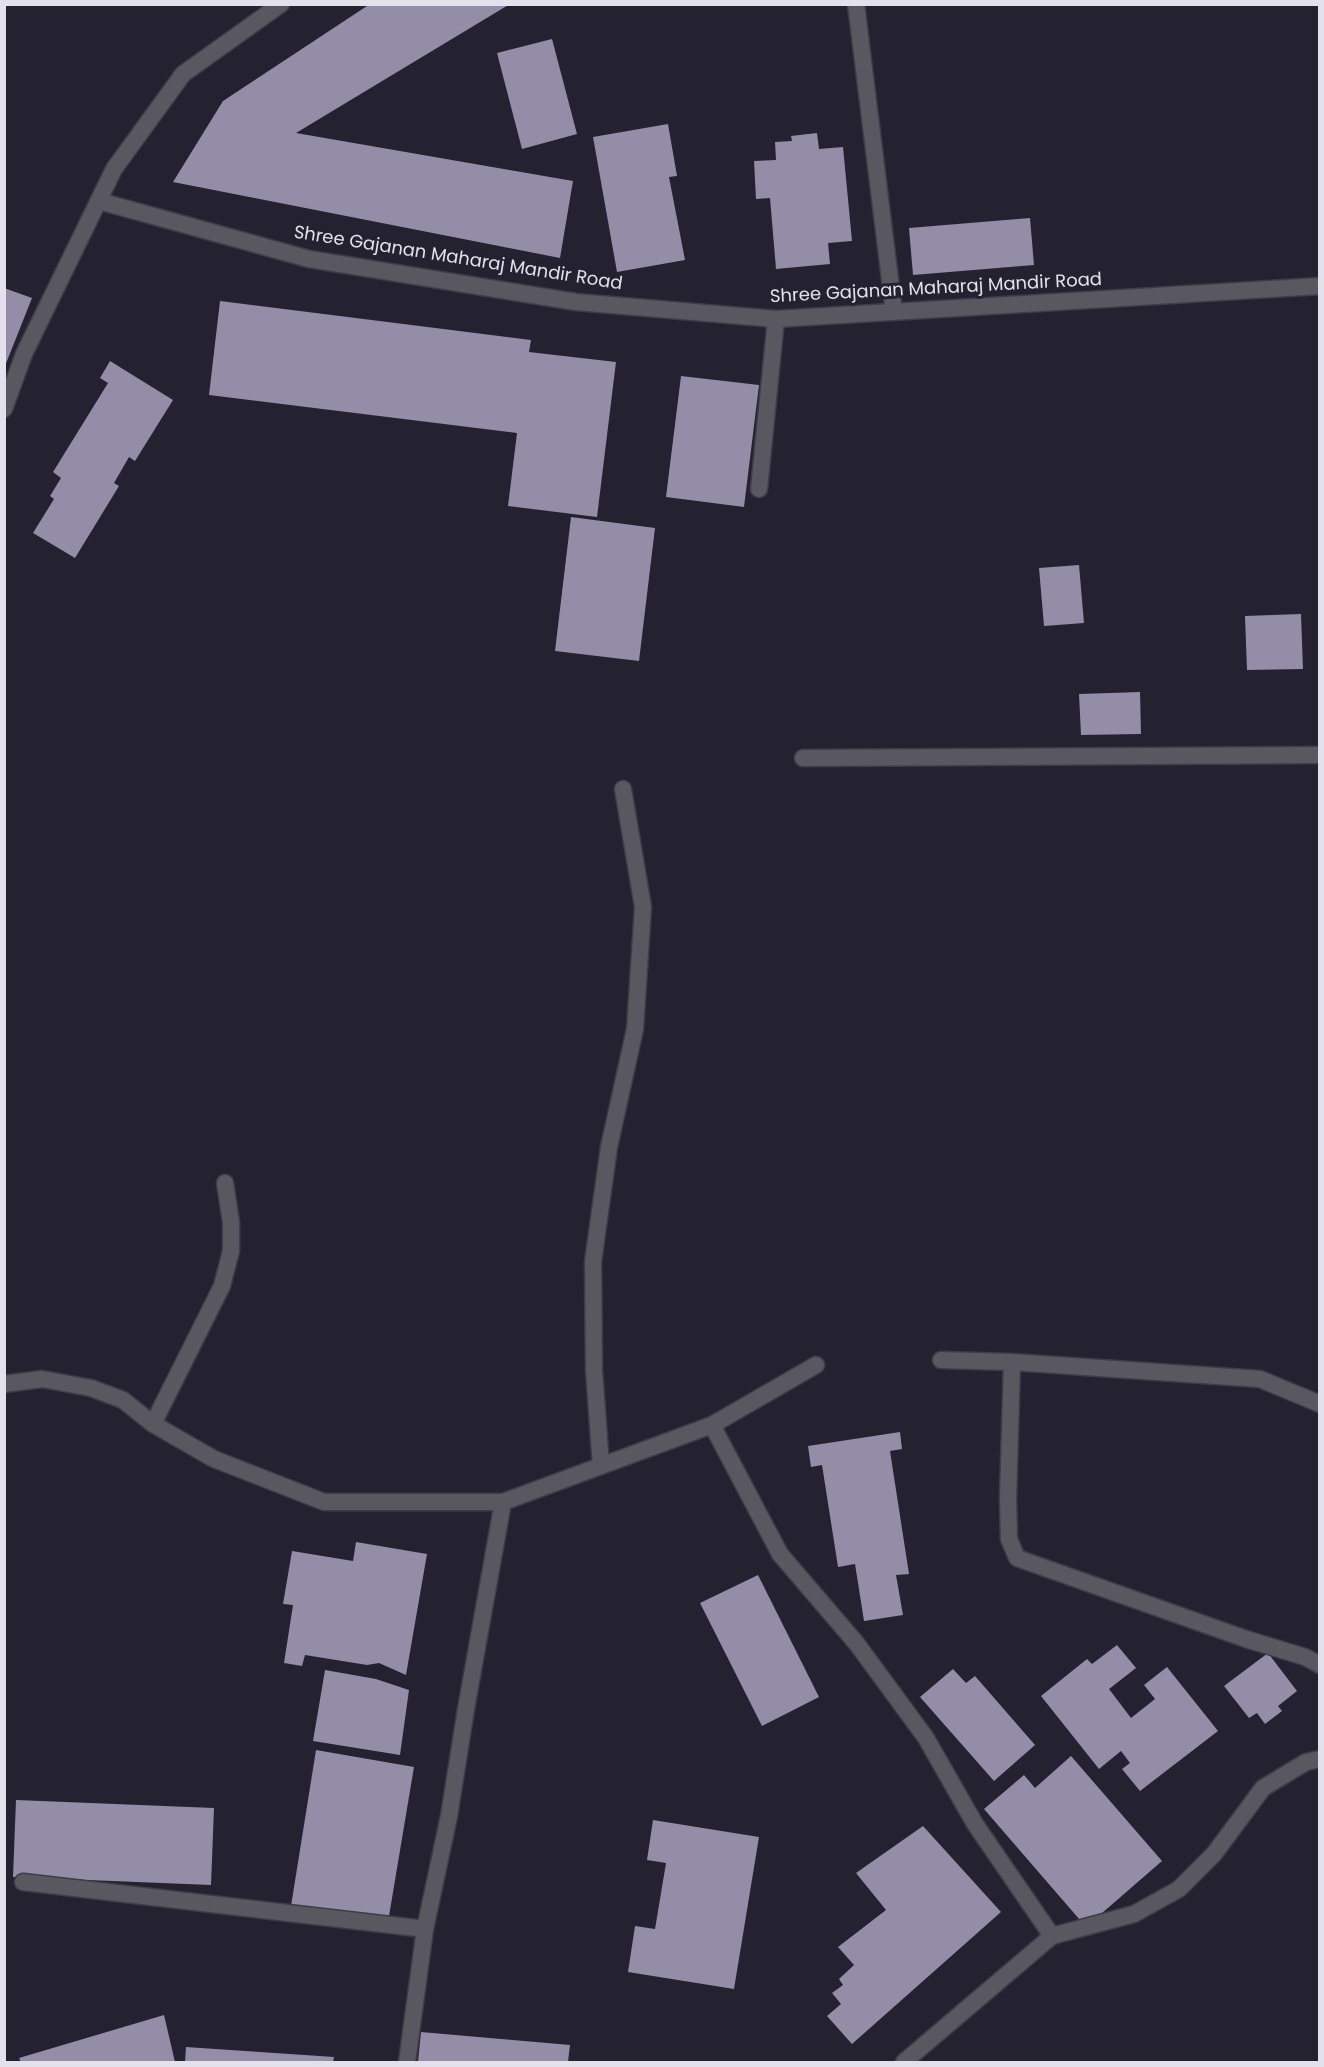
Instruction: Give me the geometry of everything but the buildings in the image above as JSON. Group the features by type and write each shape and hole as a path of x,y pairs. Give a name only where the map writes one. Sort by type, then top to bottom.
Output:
{"street":[{"path":"4,409 24,354 114,170 183,74 281,4"},
{"path":"856,4 894,312"},
{"name":"Shree Gajanan Maharaj Mandir Road","path":"99,201 309,259 576,302 776,319 1320,286"},
{"path":"759,489 776,319"},
{"path":"803,758 1320,755"},
{"path":"601,1466 594,1370 593,1262 609,1147 635,1029 643,907 622,789"},
{"path":"153,1424 222,1286 231,1251 231,1222 225,1183"},
{"path":"941,1360 1012,1362 1260,1379 1320,1404"},
{"path":"1012,1362 1009,1539 1017,1558 1235,1635 1305,1657 1320,1665"},
{"path":"4,1384 42,1379 91,1388 123,1400 153,1424 214,1458 324,1502 503,1502 712,1425 816,1365"},
{"path":"712,1425 780,1554 857,1644 926,1738 975,1824 1052,1936"},
{"path":"407,2062 425,1929 449,1816 503,1502"},
{"path":"904,2062 1052,1936 1134,1914 1179,1889 1214,1854 1263,1788 1306,1762 1320,1759"},
{"path":"23,1882 425,1929"}]}
